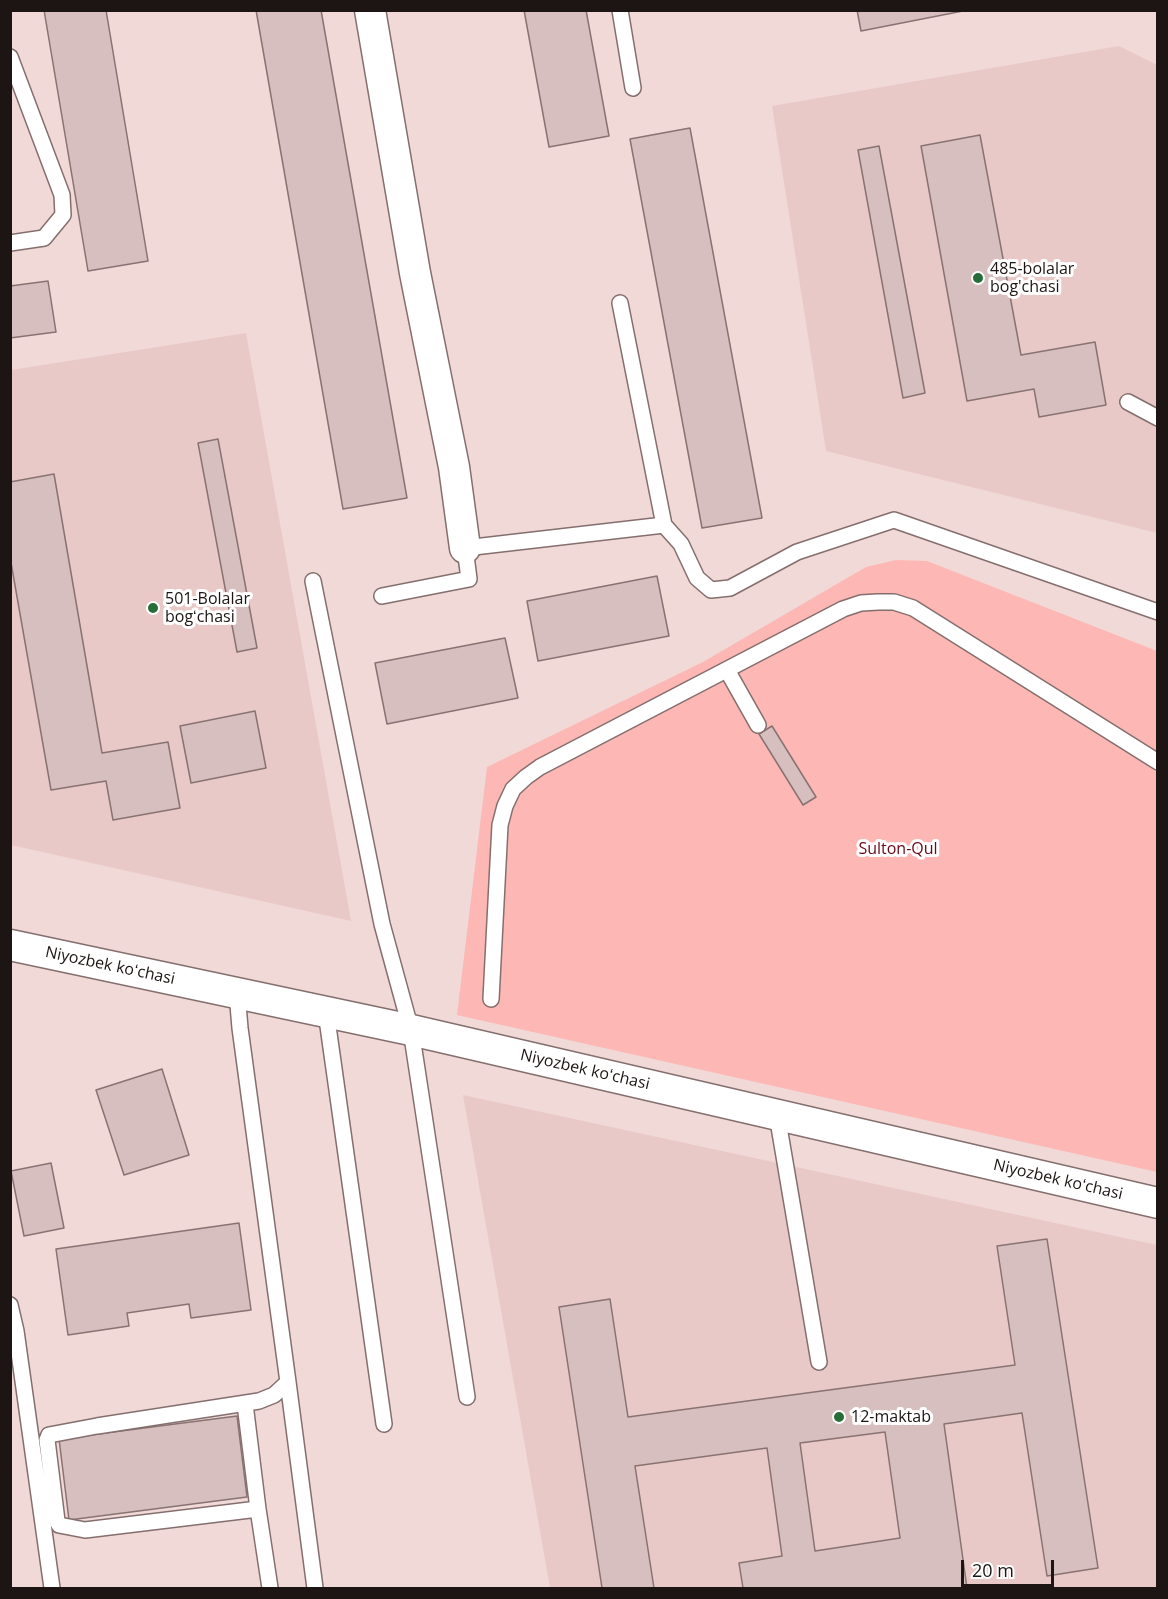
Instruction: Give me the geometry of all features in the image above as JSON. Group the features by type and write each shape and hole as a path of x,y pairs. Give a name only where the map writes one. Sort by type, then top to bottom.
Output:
{"street":[{"path":"370,10 415,273 454,467 465,548"},
{"name":"Niyozbek koʻchasi","path":"10,945 411,1030 1158,1203"}],"lane":[{"path":"620,10 633,88"},
{"path":"10,57 62,195 63,215 44,238 10,243"},
{"path":"620,303 664,525 681,544 697,578 711,590 730,588 797,552 894,520 1158,612"},
{"path":"1128,402 1158,418"},
{"path":"382,596 469,579 465,548 664,525"},
{"path":"313,581 382,924 411,1030 467,1397"},
{"path":"491,999 500,825 513,789 540,767 843,609 861,603 894,602 913,608 1158,762"},
{"path":"727,670 758,726"},
{"path":"237,993 315,1588"},
{"path":"326,1011 384,1424"},
{"path":"777,1115 819,1362"},
{"path":"10,1305 16,1331 52,1588"},
{"path":"258,1509 85,1530 59,1526 47,1440 49,1435 97,1426 259,1401 274,1395 288,1382"},
{"path":"245,1404 270,1588"}],"shaded area":[{"name":"485-bolalar bog'chasi","path":"1119,46 1157,65 1157,533 826,451 772,106"},
{"name":"501-Bolalar bogʻchasi","path":"246,333 351,921 11,845 11,370"},
{"name":"12-maktab","path":"463,1095 1157,1245 1157,1588 550,1588"}],"green space":[{"name":"Sulton-Qul","path":"896,560 927,561 1157,651 1157,1172 457,1015 487,767 703,662 866,567"}],"building":[{"path":"44,10 106,10 148,261 88,271"},
{"path":"256,10 321,10 407,498 343,509"},
{"path":"524,10 586,10 609,136 549,147"},
{"path":"857,10 968,10 861,31"},
{"path":"690,128 762,518 702,528 630,139"},
{"path":"980,135 1021,355 1095,342 1106,405 1039,417 1034,389 967,401 921,146"},
{"path":"879,146 925,393 903,398 858,150"},
{"path":"48,281 56,332 10,338 10,286"},
{"path":"218,439 257,648 237,652 198,443"},
{"path":"54,474 102,753 168,742 180,808 113,820 106,781 51,790 10,557 10,482"},
{"path":"657,576 669,636 538,661 527,601"},
{"path":"505,638 518,698 387,724 375,663"},
{"path":"255,711 266,768 191,783 180,726"},
{"path":"772,726 816,797 803,805 759,734"},
{"path":"162,1069 189,1155 124,1175 96,1090"},
{"path":"51,1163 64,1228 24,1236 11,1171"},
{"path":"239,1223 251,1310 191,1318 189,1304 127,1313 129,1326 68,1335 56,1249"},
{"path":"1047,1239 1098,1568 1047,1576 1022,1413 944,1424 967,1588 743,1588 739,1563 782,1556 767,1448 635,1466 654,1588 602,1588 559,1307 610,1299 628,1417 1015,1365 997,1246","holes":["885,1432 900,1538 815,1551 800,1443"]},
{"path":"237,1416 247,1497 69,1520 59,1439"}],"place":[{"name":"485-bolalar bog'chasi","path":"978,278"},
{"name":"501-Bolalar bogʻchasi","path":"153,608"},
{"name":"12-maktab","path":"839,1417"}]}
